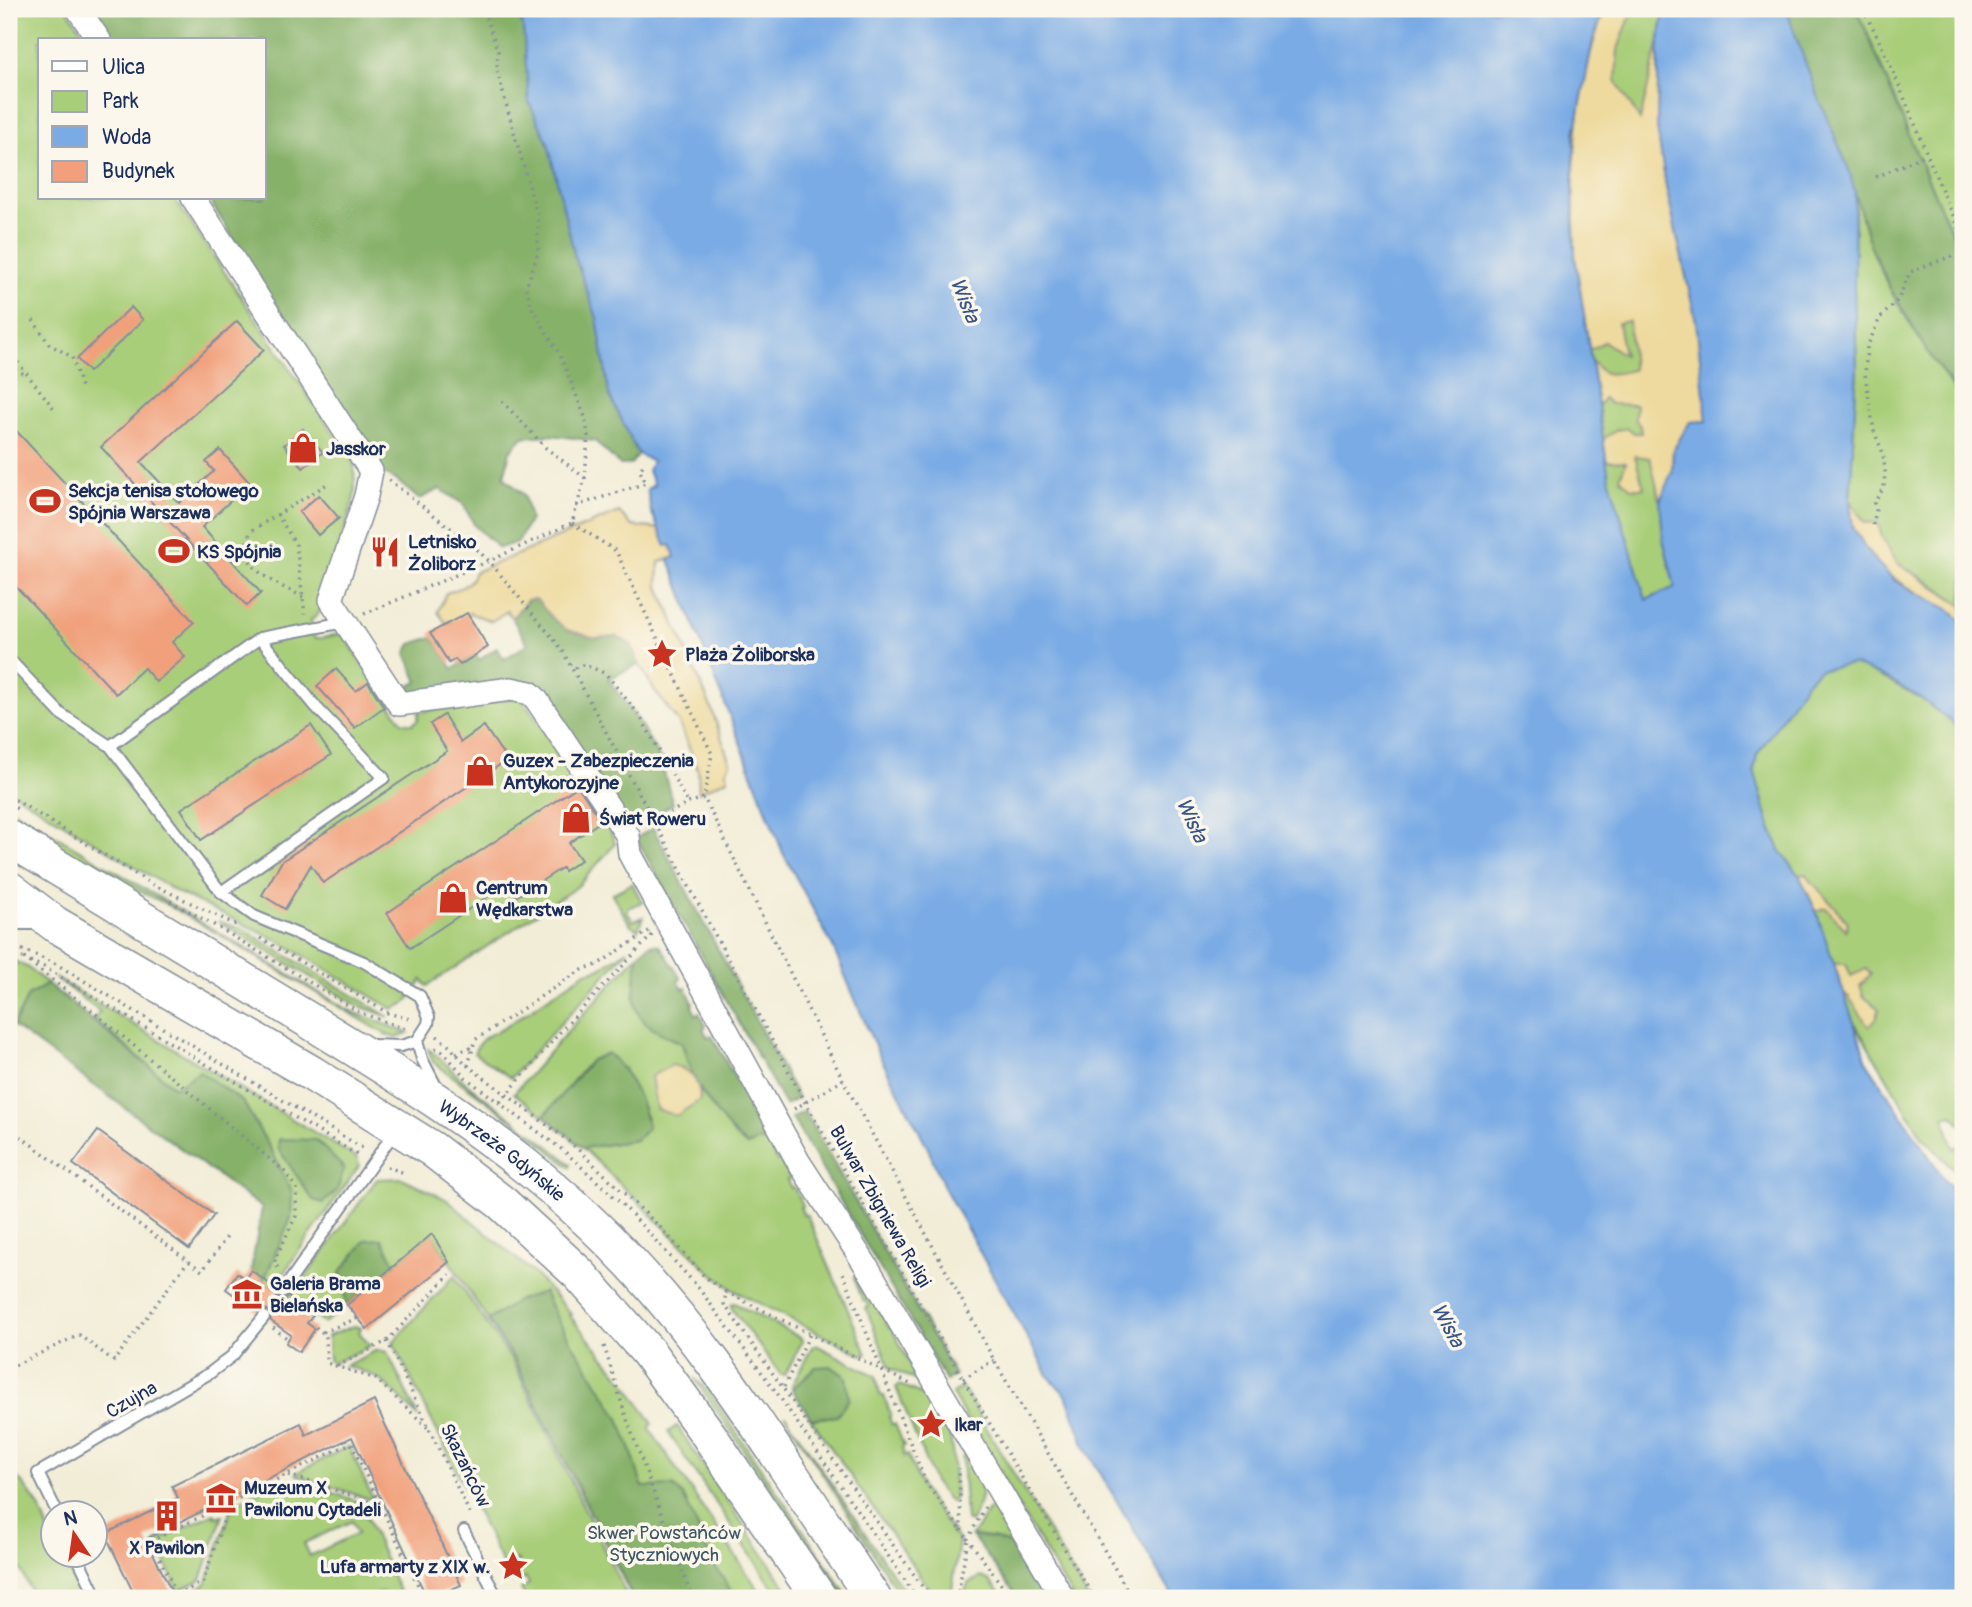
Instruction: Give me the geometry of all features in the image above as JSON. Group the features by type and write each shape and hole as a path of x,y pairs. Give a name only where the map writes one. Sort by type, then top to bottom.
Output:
{"main road":[{"name":"Wybrzeże Gdyńskie","path":"14,824 449,1108 546,1181 600,1231 648,1284 746,1408 873,1598"},
{"path":"9,889 55,925 312,1073 432,1149 502,1203 559,1254 648,1352 819,1598"},
{"path":"9,907 55,925"}],"street":[{"path":"78,9 98,38"},
{"path":"194,200 371,471 366,496 331,600 399,704 511,689 530,693 536,699 628,836 630,855 798,1161 869,1270 1063,1598"}],"lane":[{"path":"110,746 260,638 345,622"},
{"path":"220,892 384,779 316,707 260,638"},
{"path":"9,659 61,713 110,746 220,892 254,916 364,962 412,990 425,1003 428,1024 418,1039 401,1046 345,1042"},
{"path":"9,924 55,925"},
{"path":"418,1039 422,1059 449,1108"},
{"path":"282,1292 397,1128"},
{"name":"Czujna","path":"50,1498 38,1473 210,1373 232,1356 264,1317"},
{"name":"Skazańców","path":"464,1531 497,1598"},
{"path":"82,1568 97,1598"}],"path":[{"path":"483,9 498,51 497,71 538,218 538,253 526,288 533,310 560,355 585,416 588,434 585,478 572,523"},
{"path":"1863,9 1887,54 1926,155 1963,237"},
{"path":"1876,177 1926,155"},
{"path":"1873,525 1876,510 1874,503 1884,487 1885,471 1883,453 1874,431 1865,374 1867,347 1880,318 1898,300 1910,272 1963,254"},
{"path":"33,320 49,344 72,358 81,387"},
{"path":"9,351 55,410"},
{"path":"9,366 28,376"},
{"path":"502,401 546,448 585,478"},
{"path":"576,506 646,483 640,471 644,463"},
{"name":"Bulwar Zbigniewa Religi","path":"393,482 489,561 561,648 574,668 805,1102 963,1379 1094,1598"},
{"path":"303,597 262,575 251,563 246,552 246,542 251,531 327,484"},
{"path":"277,514 296,545 306,629"},
{"path":"345,622 572,523"},
{"path":"572,523 616,551 712,754 704,798 843,1080 994,1360 1132,1598"},
{"path":"574,668 582,665 606,674 640,716 688,803"},
{"path":"628,836 688,803 704,798"},
{"path":"9,804 14,824"},
{"path":"138,883 149,889"},
{"path":"160,895 361,1013 409,1030 418,1039"},
{"path":"456,1053 471,1047 481,1035 575,974 597,965 665,921"},
{"path":"500,1102 569,1021 665,921"},
{"path":"9,944 56,964 365,1150 376,1160"},
{"path":"9,952 44,967 366,1160 376,1160"},
{"path":"24,958 96,1014 284,1171 297,1189 296,1216 275,1264 292,1278"},
{"path":"468,1066 471,1047"},
{"path":"775,1119 843,1080"},
{"path":"9,1128 202,1271 229,1234"},
{"path":"9,1368 79,1335 114,1361 188,1261"},
{"path":"840,1266 926,1483 1011,1598"},
{"path":"335,1367 387,1341 450,1274"},
{"path":"726,1292 883,1373 944,1399"},
{"path":"323,1332 358,1318"},
{"path":"311,1326 312,1324 323,1332 327,1363 376,1379 430,1430"},
{"path":"785,1387 810,1334"},
{"name":"Skazańców","path":"387,1341 476,1526 464,1531"},
{"path":"603,1344 626,1417 692,1598"},
{"path":"963,1379 994,1360"},
{"path":"958,1424 961,1530"},
{"path":"230,1502 203,1583 178,1597 151,1541 286,1474 351,1443 424,1598"},
{"path":"286,1474 369,1501 377,1497"},
{"path":"957,1598 968,1539 996,1487"},
{"path":"863,1517 917,1598"}],"green space":[{"name":"KS Spójnia","path":"9,9 67,9 87,38 38,38 38,200 175,200 354,463 355,494 322,607 311,620 314,638 342,633 402,722 412,724 418,720 419,712 521,697 606,819 615,844 578,886 427,986 422,980 406,1003 393,1009 277,940 177,892 9,790"},
{"path":"94,9 516,9 523,26 529,102 548,143 575,257 597,318 609,394 638,454 631,464 620,465 595,441 551,435 523,437 510,451 504,477 524,495 530,519 518,542 499,548 475,526 463,504 440,489 419,499 396,480 379,471 209,200 266,200 266,38 114,38"},
{"path":"1605,9 1665,9 1659,40 1663,539 1675,588 1646,600 1579,477"},
{"path":"1786,9 1855,9 1866,30 1917,155 1963,257 1963,392 1958,394 1926,350 1890,288 1870,245 1847,165 1817,95"},
{"path":"1855,9 1963,9 1963,257 1917,155 1866,30"},
{"path":"1855,192 1870,244 1897,303 1957,394 1963,392 1963,606 1897,563 1877,522 1865,523 1850,500 1857,368"},
{"path":"537,599 551,617 595,638 616,636 631,644 639,664 608,679 639,722 660,759 673,804 630,827 540,694 411,695 401,690 418,682 406,653 411,644 433,637 453,669 476,655 479,660 497,648 504,659 528,644 512,618 528,600"},
{"path":"1813,641 1919,697 1963,731 1963,1127 1953,1115 1944,1117 1954,1149 1961,1144 1963,1146 1963,1184 1954,1169 1923,1138 1852,1019 1844,995 1848,995 1869,1026 1877,1017 1879,1009 1864,997 1846,964 1833,964 1816,911 1826,908 1847,922 1805,874 1799,875 1780,850 1768,820 1754,770 1760,732"},
{"path":"9,808 348,1010 408,1033 396,1038 387,1035 220,935 93,868 9,815"},
{"path":"653,828 798,1098 785,1105 636,838"},
{"path":"632,883 642,902 628,908 627,912 633,921 643,917 638,930 630,924 612,894"},
{"path":"218,921 244,930 389,1017 357,1005"},
{"path":"651,944 660,945 681,979 678,981 683,989 686,988 696,1015 699,1013 706,1026 703,1029 708,1037 712,1036 763,1128 761,1131 765,1139 747,1146 703,1094 682,1043 642,1020 635,1001 638,955"},
{"path":"628,950 511,1078 474,1053 485,1038 586,972 599,969"},
{"path":"638,955 635,1001 638,1011 651,1027 682,1043 693,1076 682,1067 700,1100 700,1089 735,1136 747,1146 768,1138 776,1151 773,1153 777,1161 780,1160 790,1178 787,1180 791,1188 794,1187 803,1206 800,1207 804,1215 807,1215 867,1354 862,1355 733,1290 707,1269 583,1148 636,1140 647,1119 624,1068 591,1060 544,1116 514,1093"},
{"path":"9,959 27,967 48,984 28,996 13,1026 9,1023"},
{"path":"54,977 357,1158 359,1166 287,1268 277,1289 264,1280 291,1218 292,1192 243,1102 175,1088 94,1019 100,1012"},
{"path":"48,984 175,1088 199,1071 243,1102 292,1192 291,1218 264,1280 251,1270 262,1208 13,1026 28,996"},
{"path":"428,1049 477,1092 571,1164 570,1167 511,1119 433,1062"},
{"path":"608,1053 634,1088 643,1107 648,1128 636,1140 583,1148 544,1116 591,1060"},
{"path":"804,1111 955,1375 946,1381 792,1118"},
{"path":"279,1139 316,1140 344,1168 337,1191 323,1203 313,1200 278,1148"},
{"name":"Skwer Powstańców Styczniowych","path":"402,1178 446,1199 536,1275 571,1314 569,1315 624,1381 653,1424 649,1428 764,1598 633,1598 515,1361 432,1235 324,1323 285,1294 304,1279 377,1179"},
{"path":"382,1239 396,1265 347,1305 340,1273 366,1240"},
{"path":"861,1274 883,1317 886,1316 885,1321 889,1328 891,1327 910,1364 913,1363 923,1381 921,1383 890,1368 866,1308 869,1307 866,1301 863,1301 854,1278"},
{"path":"454,1276 513,1362 628,1598 526,1598 521,1589 529,1584 526,1578 518,1582 512,1571 521,1566 518,1560 504,1567 393,1342"},
{"path":"544,1292 561,1325 619,1419 643,1487 673,1486 683,1495 715,1566 736,1598 633,1598 515,1361 488,1320 519,1300"},
{"path":"734,1303 801,1338 802,1342 785,1375 781,1375 732,1309 731,1305"},
{"path":"354,1326 361,1328 359,1332 370,1346 334,1363 329,1361 328,1336"},
{"path":"816,1345 876,1376 892,1425 895,1424 904,1446 904,1456 908,1455 922,1489 959,1541 952,1590 945,1595 928,1587 811,1419 837,1416 816,1367 792,1389 812,1347"},
{"path":"377,1350 387,1352 418,1417 394,1391 378,1379 345,1366"},
{"path":"831,1366 846,1377 849,1399 837,1416 811,1419 792,1389 816,1367"},
{"path":"694,1378 707,1389 849,1598 845,1598"},
{"path":"898,1385 918,1393 932,1403 948,1428 955,1498 952,1502 934,1482 896,1387"},
{"path":"962,1387 1088,1598 1073,1598 952,1394"},
{"path":"785,1415 900,1585 911,1598 902,1598"},
{"path":"677,1426 793,1598 780,1598 668,1432"},
{"path":"349,1446 372,1497 368,1499 297,1475 296,1473"},
{"path":"967,1455 977,1473 981,1488 979,1503 970,1522 966,1520 962,1459"},
{"path":"13,1473 38,1506 38,1568 67,1568 82,1598 34,1598 9,1545 9,1475"},
{"path":"292,1479 360,1502 402,1598 387,1598 383,1592 369,1598 189,1598 187,1593 206,1584 231,1510 237,1507 235,1503 275,1483 278,1486","holes":["352,1521 358,1533 310,1556 304,1543"]},
{"path":"989,1509 1003,1510 1040,1576 1038,1578 1042,1586 1029,1578 1010,1544 972,1536"},
{"path":"214,1513 216,1517 223,1515 201,1580 179,1591 156,1542"},
{"path":"972,1536 992,1538 1010,1544 1029,1578 1042,1586 1046,1585 1052,1598 1016,1595"},
{"path":"981,1577 989,1580 1004,1598 963,1598 968,1583"}],"sand":[{"path":"1605,9 1633,9 1618,49 1616,81 1640,120 1659,40 1657,128 1666,187 1696,321 1707,421 1690,422 1673,450 1672,471 1660,501 1650,458 1635,456 1644,488 1631,488 1620,478 1626,462 1606,461 1603,439 1617,430 1628,428 1634,433 1641,433 1640,426 1635,419 1636,405 1610,404 1604,398 1598,407 1590,358 1604,372 1633,370 1629,321 1618,323 1624,355 1604,342 1589,350 1576,265 1573,191 1577,129 1587,68"},
{"path":"1850,500 1865,523 1877,522 1897,563 1963,606 1963,622 1901,583 1873,560 1853,527"},
{"name":"Plaża Żoliborska","path":"619,512 632,526 660,529 665,545 671,545 675,557 659,562 658,585 710,705 730,763 726,771 728,779 699,792 698,770 679,723 655,691 631,644 616,636 595,638 567,630 551,617 536,599 527,600 512,618 507,611 492,621 469,613 455,621 445,622 438,612 446,593 467,584 475,572"},
{"path":"1805,874 1848,922 1846,930 1826,908 1816,911 1799,875"},
{"path":"1833,964 1846,964 1851,976 1866,969 1871,974 1860,986 1864,997 1879,1009 1877,1017 1869,1027 1848,996 1844,995"},
{"path":"672,1065 684,1069 693,1077 700,1093 700,1100 676,1116 656,1109 651,1076"}],"water":[{"name":"Wisła","path":"516,9 1428,9 1433,12 1445,9 1605,9 1593,40 1575,134 1575,256 1609,477 1646,600 1675,587 1663,539 1660,501 1672,471 1673,450 1690,422 1707,421 1696,321 1666,187 1657,128 1659,40 1665,9 1786,9 1855,192 1857,368 1850,500 1853,527 1870,555 1895,581 1950,610 1963,622 1963,731 1919,697 1888,679 1853,664 1819,670 1807,681 1757,755 1754,770 1768,820 1780,850 1799,875 1816,911 1868,1064 1946,1182 1963,1194 1963,1598 1174,1598 1086,1449 1066,1395 1049,1377 945,1189 927,1146 878,1053 832,945 783,853 669,560 675,557 671,545 666,546 651,511 647,489 654,485 648,471 652,461 638,454 609,394 597,318 575,257 548,143 529,102 523,26"}],"building":[{"path":"131,307 143,320 89,372 77,359"},
{"path":"237,321 264,350 141,462 179,503 214,471 206,462 220,450 250,483 202,527 261,593 247,606 101,447"},
{"name":"Sekcja tenisa stołowego Spójnia Warszawa","path":"9,423 194,622 172,642 185,657 156,682 144,668 116,694 9,579"},
{"name":"Jasskor","path":"303,429 323,452 303,468 284,445"},
{"path":"319,495 339,518 318,535 299,512"},
{"path":"467,613 488,647 460,665 455,659 449,663 430,633"},
{"path":"336,669 356,691 368,682 384,707 355,728 317,686"},
{"path":"444,715 461,742 484,726 507,760 323,883 311,865 285,909 262,895 282,861 447,751 430,724"},
{"path":"311,725 331,755 201,840 181,809"},
{"path":"578,786 601,821 569,843 581,860 564,871 562,868 516,897 507,884 410,948 387,913"},
{"path":"98,1131 214,1215 189,1249 73,1164"},
{"path":"432,1234 449,1262 367,1329 347,1305"},
{"path":"251,1270 275,1288 277,1298 282,1300 288,1297 313,1315 307,1323 315,1329 299,1352 286,1343 291,1335 271,1321 269,1311 265,1309 258,1312 226,1289 237,1273 245,1279"},
{"name":"X Pawilon","path":"374,1401 461,1585 427,1598 352,1437 146,1539 175,1598 136,1598 108,1540 108,1533 178,1498 172,1486 301,1423 306,1435"}],"place":[{"name":"Jasskor","path":"303,448"},
{"name":"Sekcja tenisa stołowego Spójnia Warszawa","path":"45,501"},
{"name":"KS Spójnia","path":"174,551"},
{"name":"Letnisko Żoliborz","path":"385,552"},
{"name":"Plaża Żoliborska","path":"662,654"},
{"name":"Guzex - Zabezpieczenia Antykorozyjne","path":"480,771"},
{"name":"Świat Roweru","path":"576,818"},
{"name":"Centrum Wędkarstwa","path":"453,898"},
{"name":"Galeria Brama Bielańska","path":"247,1294"},
{"name":"Ikar","path":"931,1424"},
{"name":"Muzeum X Pawilonu Cytadeli","path":"221,1498"},
{"name":"X Pawilon","path":"167,1516"},
{"name":"Lufa armarty z XIX w.","path":"513,1566"}]}
